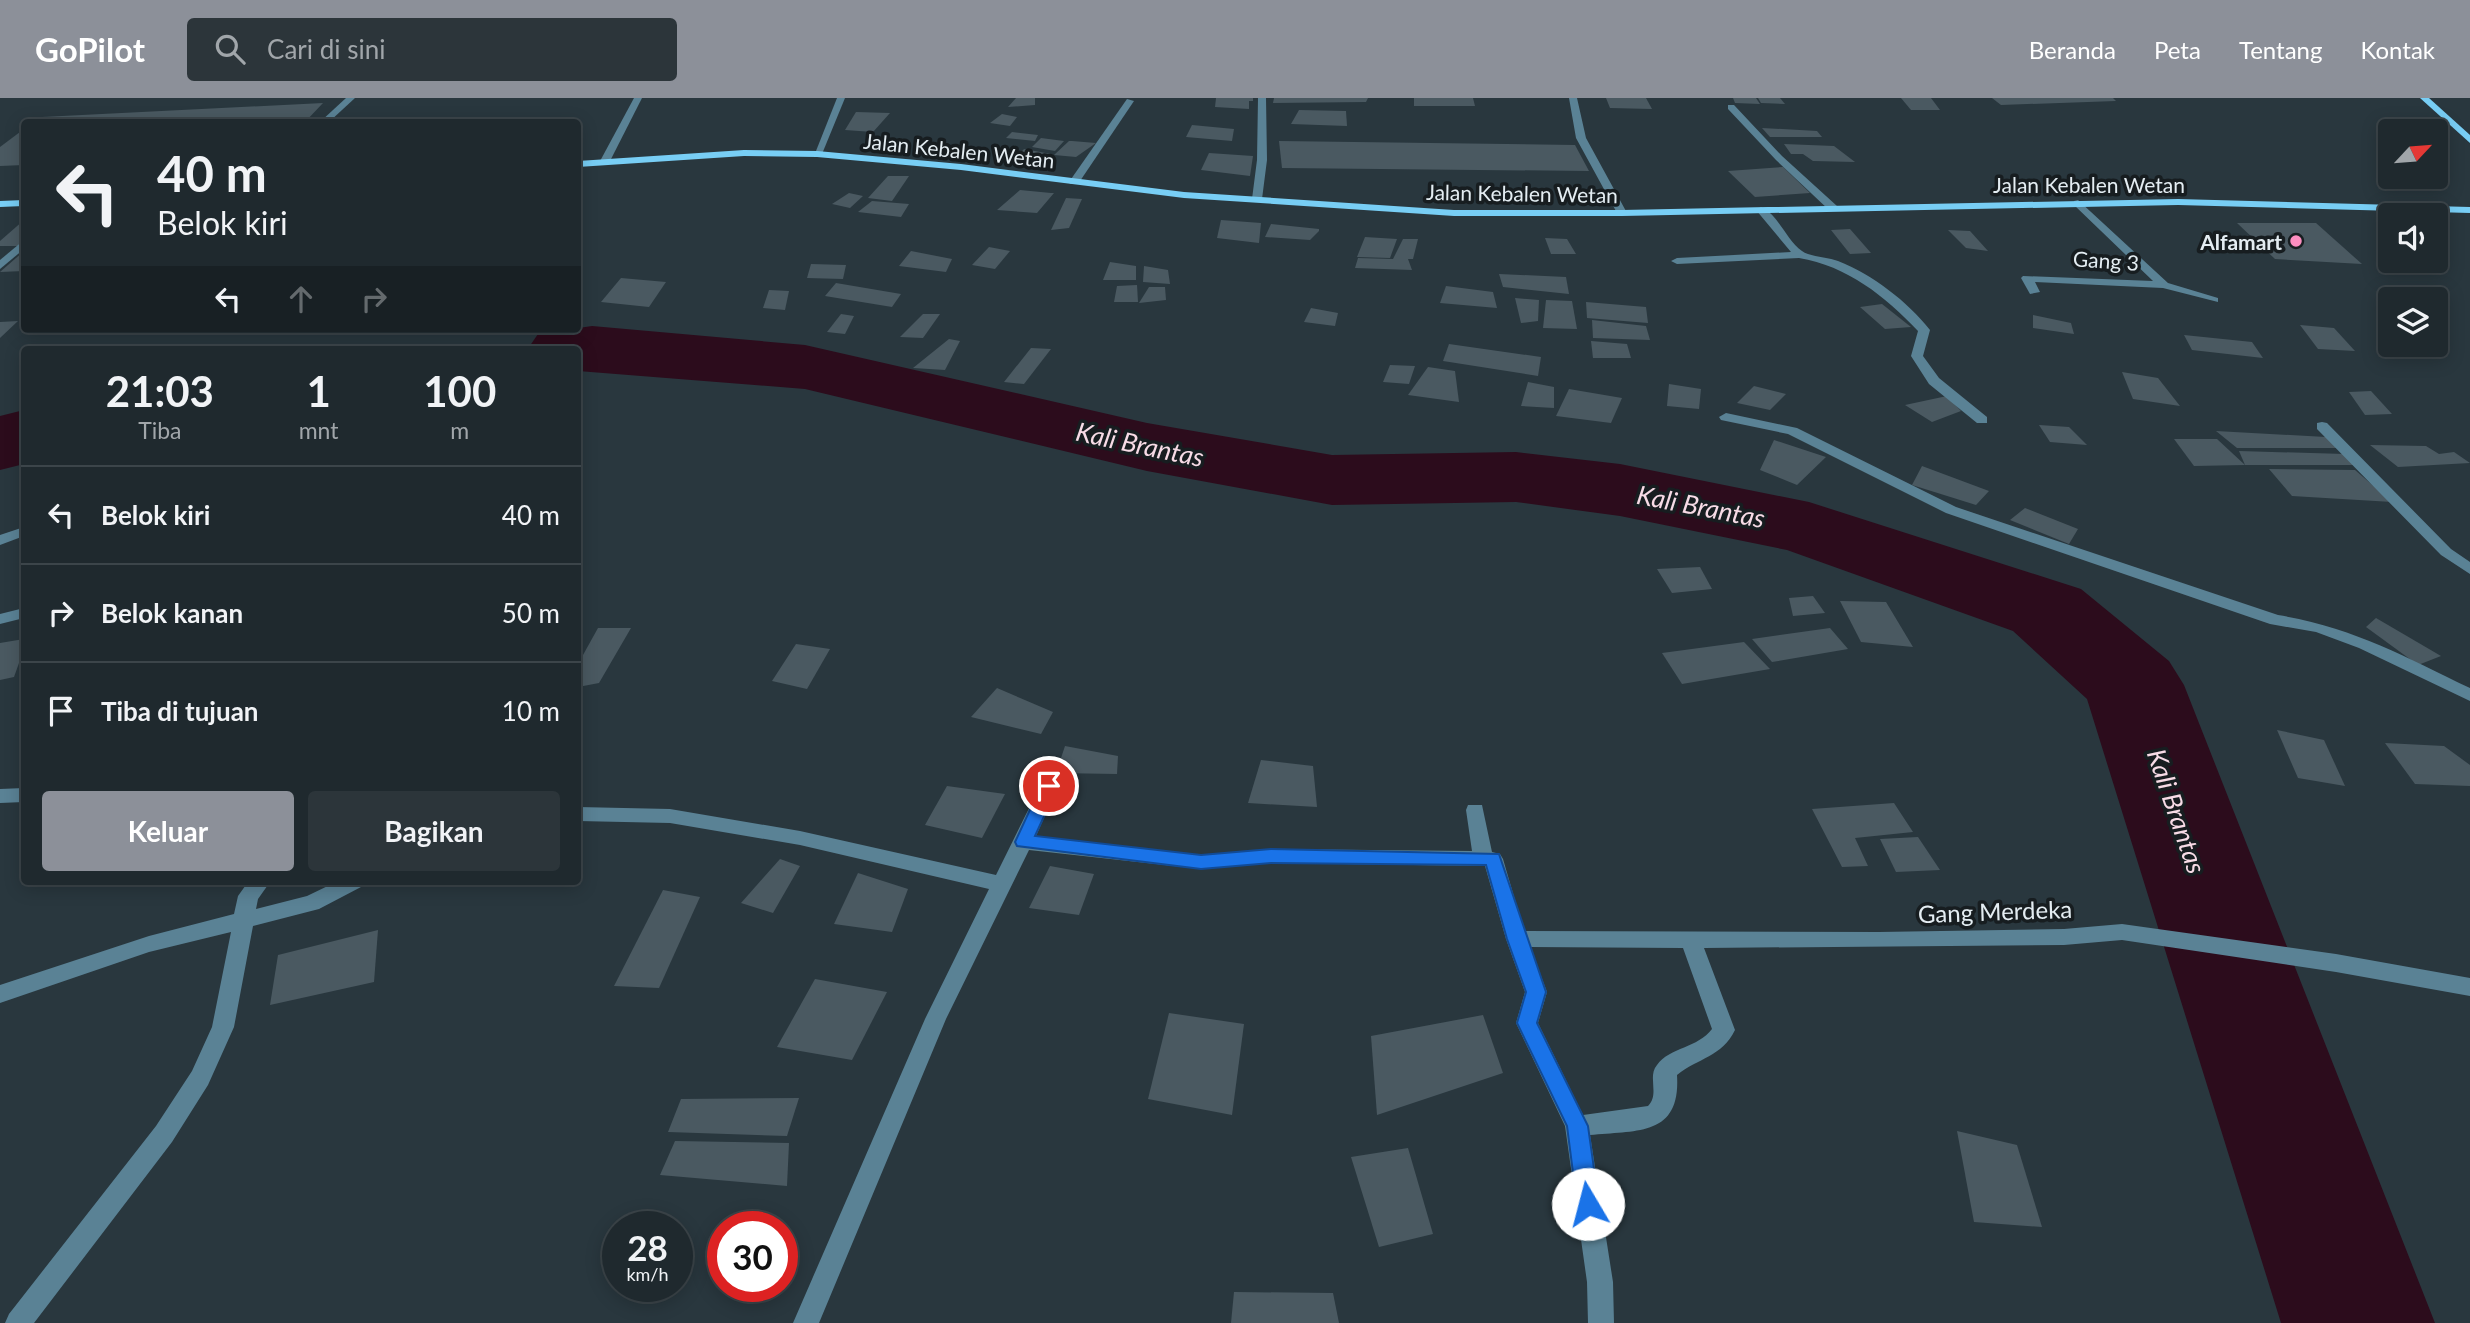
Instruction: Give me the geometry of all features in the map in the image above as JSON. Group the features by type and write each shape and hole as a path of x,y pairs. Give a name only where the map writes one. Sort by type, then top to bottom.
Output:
{"main road":[{"path":"2424,98 2470,140"},
{"name":"Jalan Kebalen Wetan","path":"581,164 744,153 817,154 961,167 1184,195 1454,213 1622,213 2178,202 2470,210"},
{"path":"0,204 21,203"}],"street":[{"path":"327,119 351,98"},
{"path":"604,163 638,98"},
{"path":"817,154 841,98"},
{"path":"1257,199 1262,160 1262,98"},
{"path":"1573,98 1581,138 1622,213"},
{"path":"1074,182 1130,101"},
{"path":"1731,107 1779,158 1833,208"},
{"name":"Gang 3","path":"2078,203 2164,285"},
{"path":"1761,210 1799,255"},
{"path":"0,266 21,246"},
{"path":"1677,261 1799,255 1836,264 1910,314 1924,330 1917,356 1934,381 1982,420"},
{"name":"Gang 3","path":"2034,292 2027,278 2164,285"},
{"path":"2164,285 2214,300"},
{"path":"1726,417 1792,431 1951,509 2276,620 2319,627 2365,644 2470,695"},
{"path":"2322,426 2446,552 2470,569"},
{"path":"0,540 21,532"},
{"path":"0,619 21,614"},
{"path":"806,1323 923,1050 1049,786"},
{"path":"0,796 21,795"},
{"path":"1475,810 1483,858"},
{"path":"581,814 670,816 800,838 1000,884"},
{"path":"1024,842 1201,862 1271,856 1483,858 1495,862 1516,939 1536,992 1527,1023 1577,1126 1600,1282 1601,1323"},
{"path":"18,1323 164,1134 200,1078 223,1027 248,896 257,885"},
{"path":"0,994 149,944 312,903 348,885"},
{"name":"Gang Merdeka","path":"1516,939 1919,939 2122,932 2336,963 2470,987"},
{"path":"1577,1126 1649,1118 1659,1113 1667,1096 1665,1071 1671,1065 1704,1054 1720,1038 1724,1030 1691,940"}],"building":[{"path":"1016,98 1035,98 1035,105 1008,107"},
{"path":"1216,98 1253,98 1253,101 1249,101 1249,109 1215,107"},
{"path":"1274,98 1368,98 1366,102 1273,103"},
{"path":"1414,98 1473,98 1475,106 1414,106"},
{"path":"1606,98 1646,98 1652,109 1610,108"},
{"path":"1733,98 1756,98 1760,104 1735,103"},
{"path":"1758,98 1780,98 1785,104 1761,103"},
{"path":"1901,98 1931,98 1940,110 1911,110"},
{"path":"1992,98 2113,98 2116,101 2001,105"},
{"path":"323,103 308,119 39,119"},
{"path":"1299,110 1346,111 1347,126 1291,124"},
{"path":"856,112 890,113 873,132 845,130"},
{"path":"1002,114 1017,117 1010,126 990,123"},
{"path":"1192,125 1234,129 1232,141 1186,137"},
{"path":"1762,128 1817,131 1822,137 1770,137"},
{"path":"21,131 21,165 0,166 0,147"},
{"path":"1012,132 1038,135 1035,141 1006,138"},
{"path":"1041,138 1064,141 1055,151 1032,147"},
{"path":"1069,141 1096,143 1076,157 1054,155"},
{"path":"1279,141 1575,145 1589,171 1282,168"},
{"path":"1784,144 1834,146 1855,162 1813,161 1803,154 1791,154"},
{"path":"1024,149 1051,154 1044,163 1016,158"},
{"path":"1209,153 1253,156 1250,176 1201,170"},
{"path":"1783,167 1810,193 1755,197 1728,171"},
{"path":"888,176 909,176 892,201 868,198"},
{"path":"1020,190 1054,193 1037,213 997,210"},
{"path":"849,193 863,196 850,208 832,204"},
{"path":"1066,198 1082,199 1069,228 1051,230"},
{"path":"872,201 909,204 901,217 858,212"},
{"path":"1221,220 1261,223 1259,243 1217,238"},
{"path":"21,223 21,244 18,246 0,246 0,241"},
{"name":"Alfamart","path":"2237,223 2316,223 2362,264 2275,259"},
{"path":"1271,224 1319,231 1310,240 1265,237"},
{"path":"1850,229 1871,253 1850,254 1831,230"},
{"path":"1948,230 1970,231 1988,251 1966,248"},
{"path":"1365,237 1397,239 1390,258 1357,257"},
{"path":"1545,238 1567,239 1576,254 1551,254"},
{"path":"1403,239 1418,239 1413,259 1408,259 1412,270 1355,268 1358,258 1393,259"},
{"path":"989,247 1010,251 995,269 972,265"},
{"path":"911,251 952,259 946,272 899,266"},
{"path":"21,254 21,271 0,272"},
{"path":"1110,262 1136,266 1136,280 1103,280"},
{"path":"811,264 846,265 843,279 807,278"},
{"path":"1144,266 1168,270 1170,284 1143,282"},
{"path":"1499,274 1566,277 1569,294 1503,287"},
{"path":"621,278 666,282 649,307 601,302"},
{"path":"836,283 901,294 892,307 825,296"},
{"path":"1137,285 1138,302 1114,302 1117,286"},
{"path":"1446,286 1493,292 1497,308 1440,303"},
{"path":"1149,287 1165,287 1166,300 1139,303"},
{"path":"769,290 789,291 785,310 763,308"},
{"path":"1515,298 1539,300 1538,321 1521,323"},
{"path":"1546,300 1572,301 1577,329 1543,328"},
{"path":"1586,302 1646,307 1648,323 1587,318"},
{"path":"1882,304 1911,327 1885,329 1860,307"},
{"path":"1311,308 1338,313 1335,326 1304,322"},
{"path":"841,314 854,316 845,334 827,332"},
{"path":"923,314 940,314 923,338 900,337"},
{"path":"2033,315 2071,323 2074,334 2033,328"},
{"path":"1592,320 1646,326 1650,340 1593,338"},
{"path":"18,321 0,338 0,322"},
{"path":"2300,325 2334,328 2355,351 2318,349"},
{"path":"2184,335 2252,342 2263,358 2192,350"},
{"path":"949,339 960,341 945,370 913,368"},
{"path":"1591,341 1627,344 1631,358 1593,358"},
{"path":"1449,344 1541,357 1538,376 1443,361"},
{"path":"1031,348 1051,349 1024,384 1004,382"},
{"path":"1390,365 1415,366 1409,384 1383,382"},
{"path":"1428,367 1455,371 1459,402 1408,395"},
{"path":"2122,372 2158,378 2180,406 2133,399"},
{"path":"1528,382 1554,387 1554,408 1521,406"},
{"path":"1669,384 1701,389 1699,409 1667,406"},
{"path":"1754,386 1786,394 1770,410 1737,403"},
{"path":"1569,389 1622,398 1611,423 1556,416"},
{"path":"2371,391 2392,414 2365,415 2349,392"},
{"path":"1947,396 1961,411 1932,422 1905,405"},
{"path":"2039,425 2069,427 2087,445 2050,442"},
{"path":"2216,431 2326,437 2338,448 2237,448"},
{"path":"2174,439 2217,439 2245,465 2194,466"},
{"path":"1774,440 1826,457 1797,485 1760,470"},
{"path":"2370,445 2426,446 2439,454 2454,452 2470,463 2398,467"},
{"path":"2239,451 2345,454 2354,465 2245,465"},
{"path":"1922,466 1989,491 1976,505 1912,485"},
{"path":"2269,469 2355,470 2392,502 2292,496"},
{"path":"2025,508 2078,529 2069,544 2010,520"},
{"path":"1700,567 1712,589 1672,593 1657,569"},
{"path":"1813,596 1825,613 1793,616 1789,598"},
{"path":"1840,601 1886,602 1913,647 1861,642"},
{"path":"2376,618 2441,656 2418,665 2366,627"},
{"path":"598,628 631,628 599,683 581,686 581,659"},
{"path":"1830,628 1848,649 1772,662 1752,639"},
{"path":"21,640 21,657 14,677 0,680 0,643"},
{"path":"1744,642 1770,669 1682,684 1662,653"},
{"path":"796,644 830,649 807,689 772,681"},
{"path":"997,688 1053,712 1041,734 971,717"},
{"path":"2277,730 2324,740 2345,786 2298,778"},
{"path":"2385,743 2444,746 2470,765 2470,786 2415,784"},
{"path":"1065,746 1118,756 1117,774 1056,773"},
{"path":"1261,760 1313,766 1317,807 1248,803"},
{"path":"947,786 1005,794 982,838 925,825"},
{"path":"1894,803 1913,832 1855,838 1868,866 1842,867 1812,809"},
{"path":"1918,837 1940,870 1896,872 1880,839"},
{"path":"780,859 800,866 773,913 741,903"},
{"path":"1050,866 1094,874 1079,915 1029,908"},
{"path":"858,873 908,889 892,932 834,924"},
{"path":"663,890 700,897 659,988 614,986"},
{"path":"378,930 374,982 270,1005 278,955"},
{"path":"815,979 887,992 852,1060 777,1047"},
{"path":"1169,1013 1244,1024 1232,1115 1148,1099"},
{"path":"1483,1015 1503,1073 1377,1115 1371,1036"},
{"path":"799,1098 787,1136 668,1132 681,1099"},
{"path":"1957,1131 2017,1145 2042,1227 1974,1222"},
{"path":"675,1141 789,1143 787,1186 660,1175"},
{"path":"1408,1148 1433,1234 1379,1247 1351,1157"},
{"path":"1234,1292 1333,1293 1339,1323 1231,1323"}],"waterway":[{"name":"Kali Brantas","path":"581,349 805,367 1025,416 1147,447 1332,480 1516,477 1620,490 1809,528 2047,610 2133,685 2358,1323"},
{"name":"Kali Brantas","path":"0,446 21,436"}],"place":[{"name":"Alfamart","path":"2296,241"}],"route":[{"path":"1049,786 1024,842 1201,862 1271,856 1493,859 1516,939 1536,992 1527,1023 1577,1126 1588,1204"}]}
